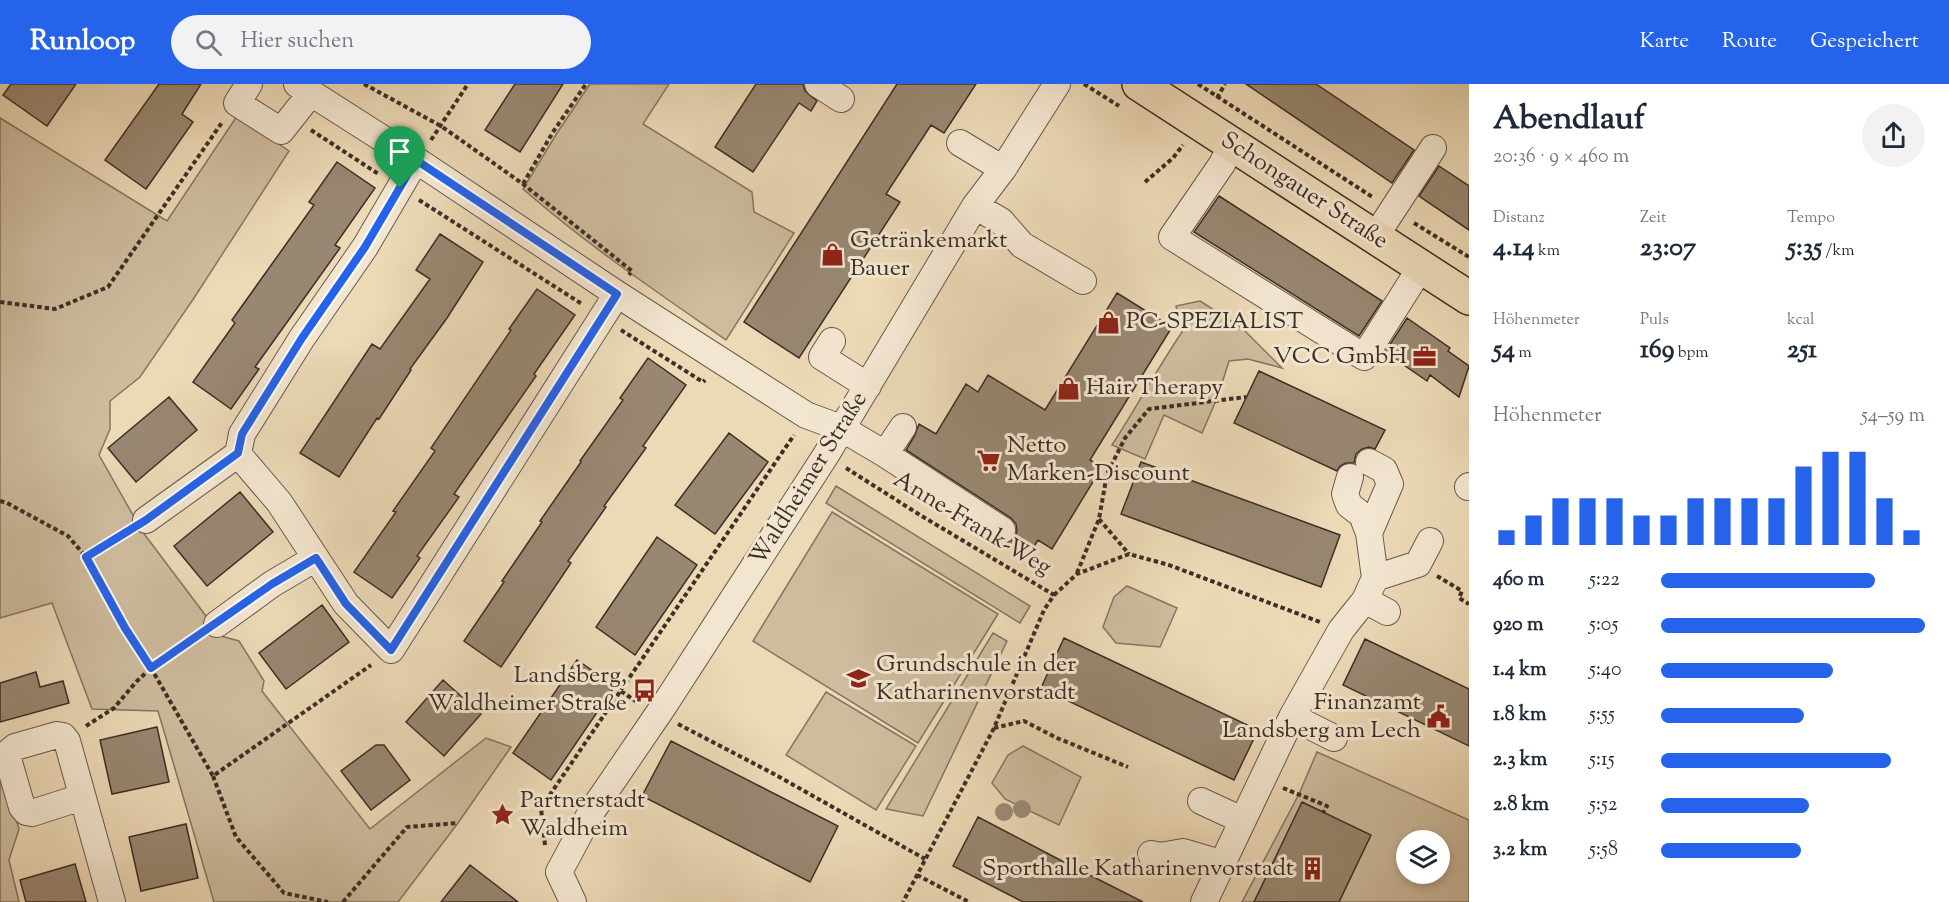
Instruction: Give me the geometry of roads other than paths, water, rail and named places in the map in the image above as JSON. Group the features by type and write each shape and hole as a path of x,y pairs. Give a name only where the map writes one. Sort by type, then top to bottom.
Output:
{"main road":[{"name":"Schongauer Straße","path":"1139,84 1469,298"}],"street":[{"path":"818,84 841,99"},
{"name":"Waldheimer Straße","path":"573,902 552,864 590,814 665,704 826,455 975,206 1003,170 1058,84"},
{"path":"243,94 281,131 304,88 806,416 842,428 1002,530"},
{"path":"960,143 1003,170"},
{"path":"1232,144 1222,164 1172,237 1364,357 1421,267"},
{"path":"1375,237 1432,148"},
{"path":"146,520 238,453 242,434 302,338 365,247 416,160"},
{"path":"975,206 1001,221 1022,244 1083,281"},
{"path":"238,453 279,502 346,604 391,650 617,294"},
{"path":"832,341 822,357 868,386"},
{"path":"885,454 903,427"},
{"path":"1369,533 1390,484 1384,470 1359,469 1344,494 1349,505 1362,515 1369,533 1376,597"},
{"path":"1204,902 1292,717 1341,630 1376,597 1418,564 1430,541"},
{"path":"217,624 272,584 316,558"},
{"path":"1292,717 1334,738"},
{"path":"82,797 32,813 26,812 22,807 8,759 9,752 15,747 57,735 63,736 67,741 112,902"},
{"path":"1202,801 1242,820"},
{"path":"1151,854 1160,856 1183,852 1223,864"}],"place":[{"name":"Getränkemarkt Bauer","path":"832,255"},
{"name":"PC-SPEZIALIST","path":"1108,322"},
{"name":"VCC GmbH","path":"1425,357"},
{"name":"Hair Therapy","path":"1068,388"},
{"name":"Netto Marken-Discount","path":"989,460"},
{"name":"Grundschule in der Katharinenvorstadt","path":"858,679"},
{"name":"Landsberg, Waldheimer Straße","path":"645,690"},
{"name":"Finanzamt Landsberg am Lech","path":"1439,717"},
{"name":"Partnerstadt Waldheim","path":"502,815"},
{"name":"Sporthalle Katharinenvorstadt","path":"1312,869"}]}
